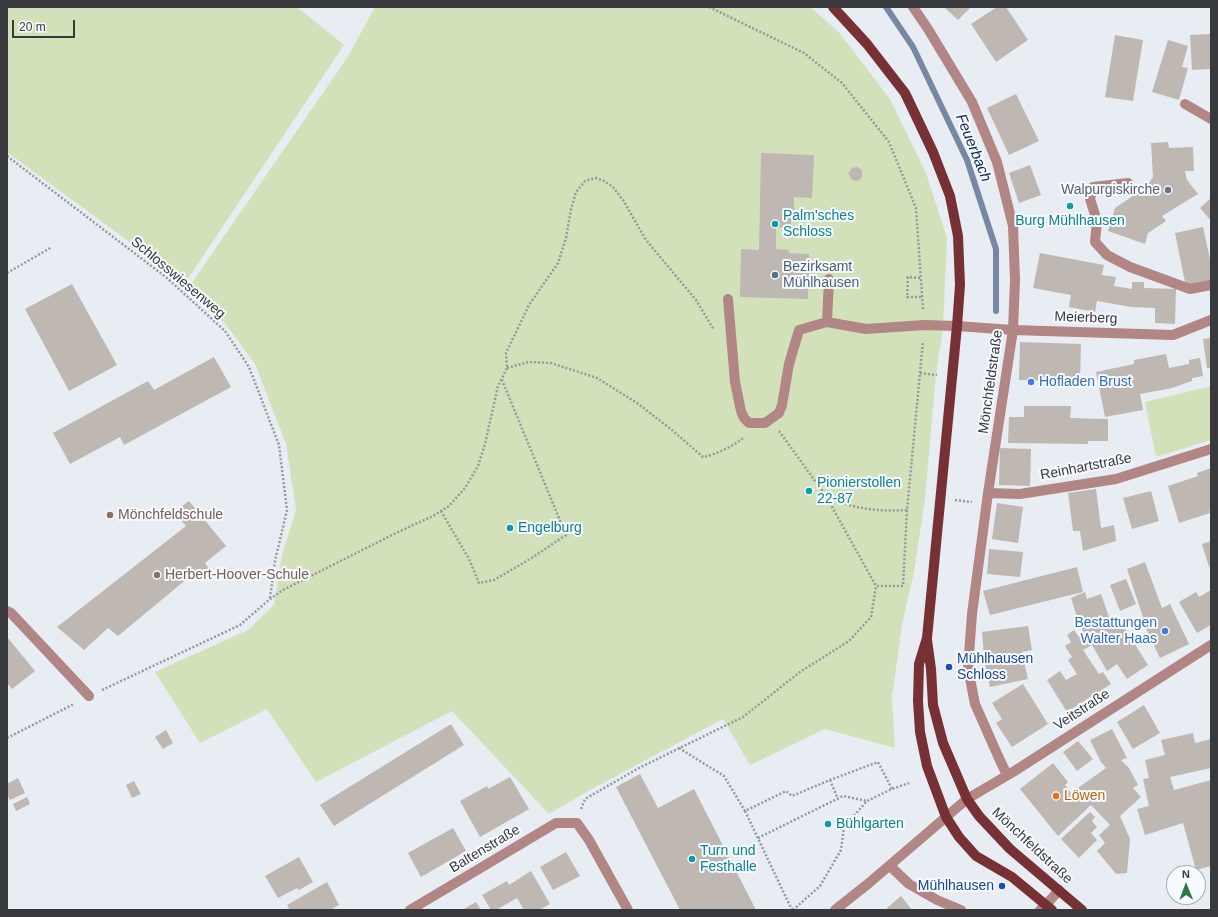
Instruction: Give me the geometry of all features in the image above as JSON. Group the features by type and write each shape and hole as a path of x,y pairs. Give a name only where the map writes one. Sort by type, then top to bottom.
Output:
{"main road":[{"name":"Mönchfeldstraße","path":"833,7 867,44 905,93 933,152 950,196 958,236 960,285 957,326 927,638 919,664 918,701 920,732 927,766 946,817 959,837 976,856 1012,877 1046,908"},
{"name":"Mönchfeldstraße","path":"927,638 932,669 933,705 941,735 954,771 967,799 979,816 1010,849 1082,910"}],"street":[{"name":"Mönchfeldstraße","path":"913,7 972,102 997,162 1013,226 1015,280 1013,330 988,493 972,614 968,668 975,704 1007,775"},
{"path":"1185,104 1211,119"},
{"path":"1128,183 1093,187 1090,199 1097,221 1095,242 1107,255 1130,267 1190,289 1211,285"},
{"path":"728,299 735,382 741,411 744,418 749,423 765,423 779,413 782,405 789,364 799,330 827,322 829,279"},
{"name":"Meierberg","path":"827,322 866,329 924,325 1013,330 1173,335 1211,320"},
{"name":"Reinhartstraße","path":"988,493 1020,494 1116,479 1211,449"},
{"path":"7,611 11,613 89,696"},
{"name":"Veitstraße","path":"835,910 890,866 967,799 1211,645"},
{"name":"Baltenstraße","path":"410,910 556,823 577,823"},
{"path":"577,823 589,840 628,910"},
{"path":"890,866 909,884 937,900 960,910"},
{"path":"1046,908 1059,890"}],"path":[{"path":"709,7 804,54 842,83 890,142 916,208 924,325 907,510 903,586 876,586"},
{"name":"Schlosswiesenweg","path":"7,156 167,278 225,331 249,367 279,445 287,510 275,561 270,599"},
{"path":"7,738 89,696 240,625 270,599 283,590 449,506 465,488 478,466 485,444 498,386 507,368 506,353 529,305 558,263 566,238 571,208 576,192 585,181 596,178 613,187 623,200 646,240 696,300 715,330"},
{"path":"7,273 52,247"},
{"path":"920,278 908,278 907,296 922,297"},
{"path":"507,368 528,362 551,363 597,378 637,403 672,430 703,457 710,456 739,442"},
{"path":"441,511 469,559 479,583 494,580 530,559 566,535 502,380"},
{"path":"577,823 585,799 639,768 743,717 800,672 849,641 870,618 876,586 826,496 771,420"},
{"path":"826,496 851,506 874,510 907,510"},
{"path":"940,499 987,504"},
{"path":"679,748 724,776 745,811 792,910 820,886 841,850 844,827 867,801 909,783"},
{"path":"745,811 786,791 792,796 878,762 892,789"},
{"path":"830,780 838,799"},
{"path":"758,838 843,796 867,801"}],"green space":[{"path":"7,7 297,7 344,45 185,283 7,152"},
{"path":"375,7 810,7 838,31 890,99 926,173 947,238 943,328 936,374 925,499 914,572 902,625 892,697 895,748 825,729 750,765 723,719 590,790 549,814 452,711 316,782 267,709 200,743 155,672 248,630 274,605 282,555 296,510 286,444 255,364 227,326 189,287 347,58"},
{"path":"1211,386 1211,440 1156,457 1145,402"}],"building":[{"path":"944,7 971,7 958,20"},
{"path":"997,7 1006,7 1028,40 996,62 971,24"},
{"path":"1211,34 1211,69 1192,70 1190,35"},
{"path":"1115,35 1143,40 1133,101 1105,97"},
{"path":"1168,40 1188,46 1182,67 1188,68 1179,100 1152,92"},
{"path":"1016,94 1039,141 1009,155 987,108"},
{"name":"Walpurgiskirche","path":"1168,142 1169,148 1193,147 1194,171 1185,171 1187,180 1198,194 1162,216 1166,221 1148,233 1145,244 1108,231 1115,208 1146,187 1153,177 1151,143"},
{"name":"Palm'sches Schloss","path":"761,153 814,155 812,198 794,197 794,220 791,220 791,228 776,227 776,249 789,250 789,253 809,254 808,299 740,297 741,249 759,250"},
{"path":"1030,165 1041,195 1019,203 1009,173"},
{"path":"857,167 862,170 862,177 858,181 852,180 848,173 852,168"},
{"path":"1211,198 1211,221 1200,208"},
{"path":"1203,227 1211,264 1211,283 1186,287 1175,233"},
{"path":"1040,253 1104,265 1102,275 1116,277 1114,286 1132,289 1132,282 1144,282 1144,288 1176,289 1175,324 1155,323 1155,308 1131,307 1097,301 1095,312 1069,307 1071,295 1033,288"},
{"path":"72,284 117,365 69,391 25,309"},
{"path":"1211,338 1211,368 1207,368 1203,339"},
{"path":"1020,342 1081,344 1080,381 1019,380"},
{"path":"1166,354 1169,368 1189,364 1189,360 1200,358 1203,376 1192,378 1192,381 1172,388 1140,394 1143,410 1105,417 1096,372 1134,364 1134,360"},
{"path":"214,357 231,387 124,445 120,437 70,464 53,433 148,381 154,390"},
{"path":"1024,406 1071,406 1070,418 1108,419 1108,441 1088,441 1088,444 1008,443 1009,417 1024,417"},
{"path":"1000,448 1031,449 1030,486 999,485"},
{"path":"1211,468 1210,513 1179,523 1168,486 1198,476 1197,473"},
{"path":"1096,489 1101,528 1114,525 1116,541 1083,551 1080,531 1073,531 1068,493"},
{"path":"1151,491 1159,521 1132,529 1123,498"},
{"name":"Herbert-Hoover-Schule","path":"189,501 226,546 205,563 209,569 198,578 194,573 118,636 108,628 84,650 57,627 186,526 174,512"},
{"path":"997,503 1023,507 1018,543 992,539"},
{"path":"1211,541 1211,566 1209,567 1202,544"},
{"path":"989,549 1023,552 1020,577 987,574"},
{"path":"1145,562 1162,608 1170,604 1189,644 1160,658 1141,618 1143,617 1127,569"},
{"path":"1077,567 1083,592 990,615 983,591"},
{"path":"1126,579 1136,604 1120,611 1110,585"},
{"path":"1211,590 1211,625 1197,633 1179,602 1196,592 1199,597"},
{"path":"1085,592 1087,599 1101,594 1109,617 1115,617 1121,629 1124,627 1148,665 1127,679 1117,664 1107,671 1092,645 1083,650 1099,674 1103,672 1111,684 1067,712 1047,680 1060,671 1066,680 1077,674 1068,660 1072,657 1065,646 1071,642 1067,635 1074,630 1079,637 1084,634 1071,598"},
{"path":"1028,626 1032,650 1022,652 1028,679 990,687 984,660 1018,653 984,657 982,632"},
{"path":"7,637 35,671 12,689 7,683"},
{"path":"1023,684 1048,724 1012,747 996,723 1002,719 992,703"},
{"path":"1144,705 1160,733 1133,749 1117,722"},
{"path":"451,724 464,745 334,826 320,805"},
{"path":"1112,729 1127,758 1121,760 1129,768 1138,785 1133,788 1141,797 1120,816 1130,839 1127,873 1116,874 1097,851 1105,843 1099,835 1110,825 1091,805 1058,836 1020,789 1053,763 1068,782 1065,785 1071,793 1106,768 1101,762 1090,740"},
{"path":"166,730 173,743 163,749 155,737"},
{"path":"1193,733 1195,743 1211,739 1211,768 1170,777 1174,790 1211,780 1211,866 1206,867 1206,865 1195,865 1183,823 1145,835 1137,809 1149,806 1143,779 1149,778 1145,760 1165,755 1161,740"},
{"path":"1078,741 1093,759 1077,771 1063,752"},
{"name":"Turn und Festhalle","path":"640,774 658,808 694,789 756,910 680,910 616,787"},
{"path":"510,777 529,809 480,837 460,801 487,786 488,789"},
{"path":"18,778 25,793 10,800 7,794 7,784"},
{"path":"134,781 141,794 132,798 126,785"},
{"path":"27,797 30,804 16,811 13,804"},
{"path":"1090,812 1095,817 1092,821 1097,827 1091,833 1097,840 1079,858 1061,839"},
{"path":"453,828 466,851 421,877 408,853"},
{"path":"566,852 580,876 553,890 540,867"},
{"path":"299,857 313,882 299,890 297,888 278,898 265,876"},
{"path":"531,871 550,904 539,910 524,910 517,898 496,910 491,910 482,895 507,881 509,885"},
{"path":"327,882 339,905 330,910 290,910 287,905"},
{"path":"901,896 912,910 885,910 887,908"},
{"path":"476,902 481,910 462,910"}],"waterway":[{"name":"Feuerbach","path":"886,7 913,47 967,160 996,249 996,311"}],"place":[{"name":"Walpurgiskirche","path":"1168,190"},
{"name":"Burg Mühlhausen","path":"1070,206"},
{"name":"Palm'sches Schloss","path":"775,224"},
{"name":"Bezirksamt Mühlhausen","path":"775,275"},
{"name":"Hofladen Brust","path":"1031,382"},
{"name":"Pionierstollen 22-87","path":"809,491"},
{"name":"Mönchfeldschule","path":"110,515"},
{"name":"Engelburg","path":"510,528"},
{"name":"Herbert-Hoover-Schule","path":"157,575"},
{"name":"Bestattungen Walter Haas","path":"1165,631"},
{"name":"Mühlhausen Schloss","path":"949,667"},
{"name":"Löwen","path":"1056,796"},
{"name":"Bühlgarten","path":"828,824"},
{"name":"Turn und Festhalle","path":"692,859"},
{"name":"Mühlhausen","path":"1002,886"}]}
